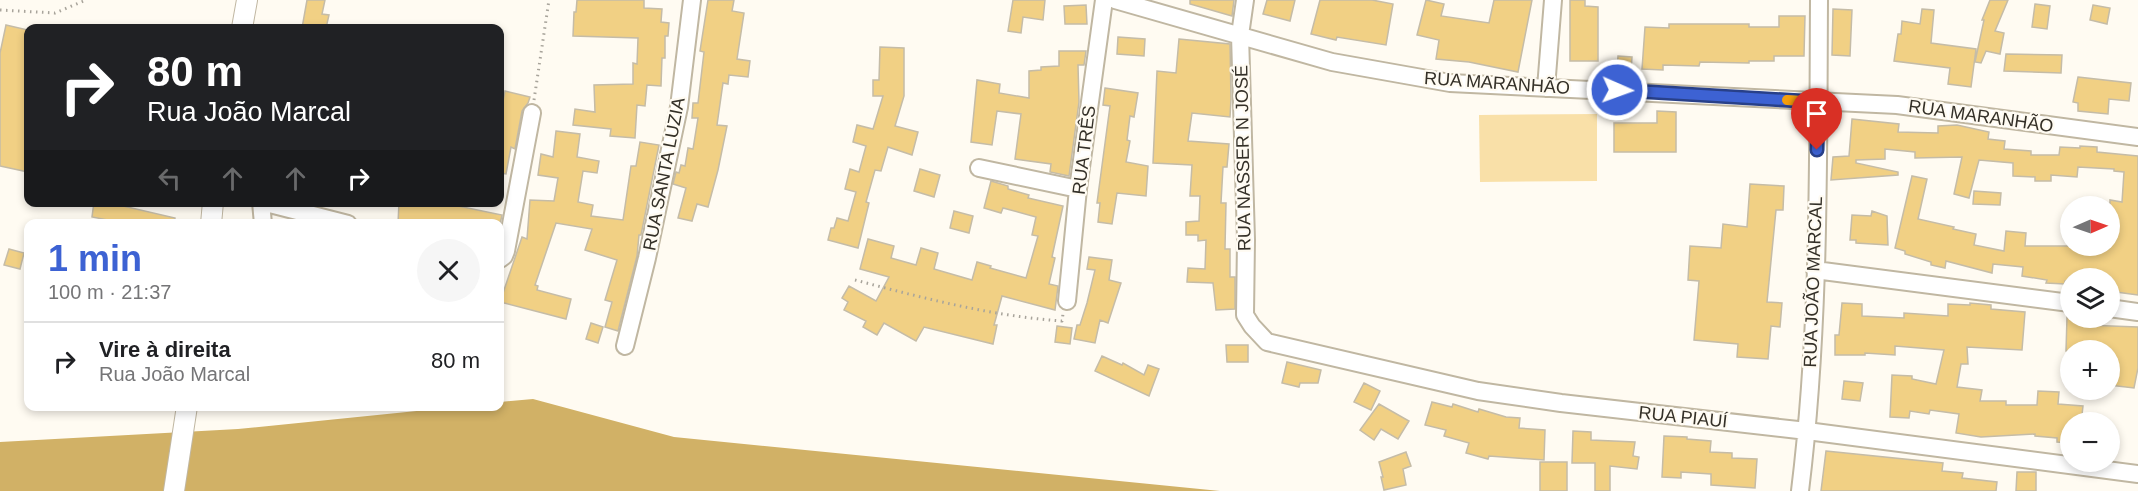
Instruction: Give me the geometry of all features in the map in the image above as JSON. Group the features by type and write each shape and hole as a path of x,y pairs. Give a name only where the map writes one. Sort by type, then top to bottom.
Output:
{"main road":[{"path":"243,24 247,0"},
{"path":"174,491 185,411"}],"street":[{"name":"RUA SANTA LUZIA","path":"625,346 647,258 679,107 692,0"},
{"name":"RUA TRÊS","path":"1066,301 1078,189 1104,0"},
{"name":"RUA MARANHÃO","path":"1115,0 1332,62 1450,82 1897,105 2138,137"},
{"name":"RUA NASSER N JOSÉ","path":"1245,0 1240,35 1246,240 1245,315"},
{"path":"1546,88 1553,0"},
{"name":"RUA JOÃO MARCAL","path":"1800,491 1808,431 1815,270 1819,0"},
{"path":"504,256 531,113"},
{"path":"980,168 1078,189"},
{"path":"281,207 328,219"},
{"path":"1815,270 2060,302"},
{"path":"2120,310 2138,312"},
{"name":"RUA PIAUÍ","path":"1245,315 1251,326 1267,342 1478,391 2138,473"},
{"path":"2135,491 2138,473"}],"path":[{"path":"0,10 55,13 86,0"},
{"path":"531,113 549,0"},
{"path":"855,280 974,310 1028,319 1062,321 1066,301"}],"shaded area":[{"path":"1597,114 1597,181 1480,182 1479,115"},
{"path":"533,399 674,437 1220,491 0,491 0,442 238,429 416,411 504,411 504,402"}],"building":[{"path":"307,0 325,0 322,14 329,15 327,24 303,24"},
{"path":"577,0 644,0 644,8 662,9 661,22 669,23 668,36 665,36 665,58 662,58 661,86 647,85 645,106 637,105 635,138 610,136 611,129 573,125 575,109 595,112 594,85 633,84 633,63 637,64 638,38 573,36"},
{"path":"708,0 734,0 732,11 744,13 737,59 750,61 748,77 729,75 728,84 723,83 717,125 727,126 718,170 708,207 697,204 692,221 678,218 686,188 673,184 676,172 679,173 681,165 685,166 688,148 693,149 698,118 692,118 693,103 698,103 704,52 700,51"},
{"path":"1013,0 1045,0 1043,20 1023,17 1021,33 1008,31"},
{"path":"1190,0 1234,0 1232,16 1190,4"},
{"path":"1267,0 1295,0 1290,21 1263,14"},
{"path":"1320,0 1372,0 1393,4 1386,45 1337,37 1336,40 1311,34"},
{"path":"1426,0 1444,4 1441,16 1489,23 1494,0 1532,0 1518,72 1469,62 1436,59 1439,40 1417,35"},
{"path":"1570,0 1585,0 1585,6 1598,7 1598,61 1570,61"},
{"path":"1990,0 2008,0 1995,31 2004,33 2000,54 1986,51 1981,63 1975,62 1984,20 1982,20"},
{"path":"2035,4 2050,6 2047,29 2032,27"},
{"path":"1086,5 1087,24 1065,24 1064,6"},
{"path":"2093,5 2110,8 2107,24 2090,20"},
{"path":"1833,9 1852,10 1850,56 1832,55"},
{"path":"1922,9 1934,10 1931,43 1976,49 1971,87 1948,84 1950,68 1894,61 1902,21 1920,24"},
{"path":"1779,16 1805,16 1804,56 1774,56 1774,61 1749,61 1749,63 1700,62 1699,66 1663,65 1663,70 1642,69 1645,27 1669,28 1669,24 1749,24 1749,27 1779,27"},
{"path":"6,25 24,29 24,171 0,166 0,53"},
{"path":"1118,37 1145,39 1144,56 1117,54"},
{"path":"1179,39 1230,44 1230,117 1192,113 1188,141 1229,144 1227,167 1223,167 1221,203 1226,203 1225,249 1230,249 1230,277 1235,277 1235,309 1216,310 1213,283 1187,282 1188,268 1205,269 1206,240 1198,241 1198,235 1186,235 1186,222 1199,221 1200,196 1190,196 1192,165 1153,163 1157,71 1176,73"},
{"path":"880,47 904,48 904,96 895,126 918,132 912,155 888,147 881,171 875,170 866,202 869,203 858,248 828,240 837,218 848,221 856,192 845,189 850,169 859,172 866,146 853,142 857,125 873,129 883,96 873,96 873,80 879,80"},
{"path":"1059,51 1086,51 1084,65 1078,65 1079,102 1069,176 1050,172 1051,164 1015,159 1021,114 997,111 992,145 971,142 977,80 1000,84 999,93 1029,98 1029,71 1041,70 1041,67 1059,66"},
{"path":"2006,54 2062,55 2061,73 2004,71"},
{"path":"1618,56 1632,57 1631,72 1617,72"},
{"path":"2078,77 2131,83 2129,101 2109,99 2108,114 2078,111 2078,103 2073,102"},
{"path":"1105,88 1138,93 1134,117 1130,116 1127,140 1130,141 1126,162 1148,166 1146,196 1117,193 1112,224 1098,222 1100,203 1097,203 1110,106 1103,105"},
{"path":"505,91 530,97 522,111 515,149 511,147 506,174 504,174"},
{"path":"1657,111 1676,112 1676,152 1614,152 1614,123 1657,123"},
{"path":"1852,119 1899,124 1898,132 1938,133 1938,126 1957,125 1989,132 1988,139 2005,141 2004,149 2031,151 2031,155 2059,155 2060,147 2080,148 2080,146 2097,147 2097,152 2138,156 2138,295 2120,293 2120,268 2060,268 2060,284 2046,283 2047,280 2022,276 2023,267 1993,264 1992,273 1946,261 1945,268 1931,265 1931,262 1905,254 1905,251 1895,248 1912,176 1927,179 1918,219 1976,234 1974,245 2004,251 2006,231 2026,233 2025,246 2060,246 2060,256 2120,256 2120,202 2122,202 2124,172 2114,171 2114,169 2078,167 2077,177 2051,175 2051,181 2035,181 2035,177 2013,176 2013,163 1979,160 1969,198 1954,194 1962,157 1915,158 1915,152 1885,149 1885,159 1856,160 1856,163 1898,172 1898,175 1831,180 1833,157 1849,156"},
{"path":"556,131 580,134 577,157 599,161 597,173 583,171 578,202 593,205 591,216 623,220 631,166 636,166 640,142 659,145 641,235 639,235 637,256 618,331 605,327 612,302 605,300 617,260 585,250 592,229 556,223 535,285 538,286 537,290 571,299 566,319 504,303 504,290 522,237 527,239 530,200 554,201 558,178 538,175 541,154 553,157"},
{"path":"920,169 940,175 934,197 914,191"},
{"path":"991,181 1029,195 1028,198 1063,206 1052,257 1055,258 1049,284 1058,286 1055,310 1002,296 994,325 997,325 993,344 924,327 916,341 884,323 877,335 863,327 866,321 844,310 848,302 842,298 849,286 876,301 889,277 860,269 868,239 894,246 891,258 916,265 921,248 938,253 934,269 972,280 977,262 1026,278 1038,236 1032,235 1036,217 1003,208 1001,213 984,208"},
{"path":"1750,184 1784,186 1783,210 1776,210 1767,302 1782,303 1780,327 1771,326 1768,359 1737,357 1738,344 1694,340 1699,281 1688,280 1690,246 1721,248 1723,224 1747,227"},
{"path":"1974,191 2001,193 2000,205 1973,204"},
{"path":"93,207 128,207 175,218 102,219 92,217"},
{"path":"399,207 463,207 502,215 501,219 398,219"},
{"path":"954,211 973,216 969,233 950,228"},
{"path":"1872,211 1887,216 1888,245 1856,243 1856,240 1850,240 1852,215 1871,216"},
{"path":"9,249 24,253 20,269 4,265"},
{"path":"1089,257 1112,260 1109,280 1121,283 1108,323 1100,320 1095,343 1074,339 1077,325 1080,325 1087,303 1095,270 1087,269"},
{"path":"1842,303 1862,304 1862,316 1904,318 1904,313 1948,316 1948,304 1970,305 1970,303 1991,305 1991,309 2025,312 2022,350 1967,347 1968,364 1961,364 1957,387 1982,390 1980,401 2006,401 2006,405 2037,405 2038,391 2059,392 2058,404 2083,406 2082,412 2060,412 2060,442 2057,442 2057,438 2035,436 2035,434 1981,437 1956,433 1959,414 1930,410 1929,414 1910,411 1909,418 1890,417 1892,375 1912,376 1912,379 1936,384 1944,350 1895,346 1895,355 1865,353 1865,355 1835,355 1835,335 1839,335"},
{"path":"591,323 603,327 598,343 586,339"},
{"path":"1057,326 1072,328 1070,344 1055,342"},
{"path":"2138,327 2138,368 2134,388 2120,386 2120,340 2066,340 2067,328"},
{"path":"1226,345 1248,345 1248,362 1227,362"},
{"path":"1102,356 1122,365 1123,363 1144,375 1148,365 1159,369 1149,396 1095,371"},
{"path":"1287,362 1321,370 1318,383 1300,383 1299,387 1282,383"},
{"path":"1844,381 1863,383 1860,401 1842,399"},
{"path":"1364,383 1380,391 1371,410 1354,402"},
{"path":"1432,402 1520,418 1519,428 1545,430 1544,460 1489,456 1488,459 1466,453 1469,443 1444,436 1446,430 1425,425"},
{"path":"1379,404 1409,421 1398,439 1381,429 1374,440 1360,430"},
{"path":"1573,431 1591,432 1591,440 1635,442 1633,456 1639,457 1637,469 1610,466 1610,491 1595,491 1595,463 1572,463"},
{"path":"1664,436 1711,441 1710,452 1732,453 1732,458 1757,459 1755,488 1711,485 1711,474 1681,472 1681,478 1662,477"},
{"path":"1826,451 1943,463 1942,471 1963,473 1962,478 1997,482 1996,491 1821,491"},
{"path":"1406,452 1411,466 1403,469 1406,485 1384,490 1379,462"},
{"path":"1540,462 1567,462 1567,491 1540,491"},
{"path":"2017,472 2036,472 2036,491 2016,491"}],"slow traffic":[{"path":"1787,100 1818,102 1818,121"}],"route":[{"path":"1617,90 1818,102 1817,150"}]}
